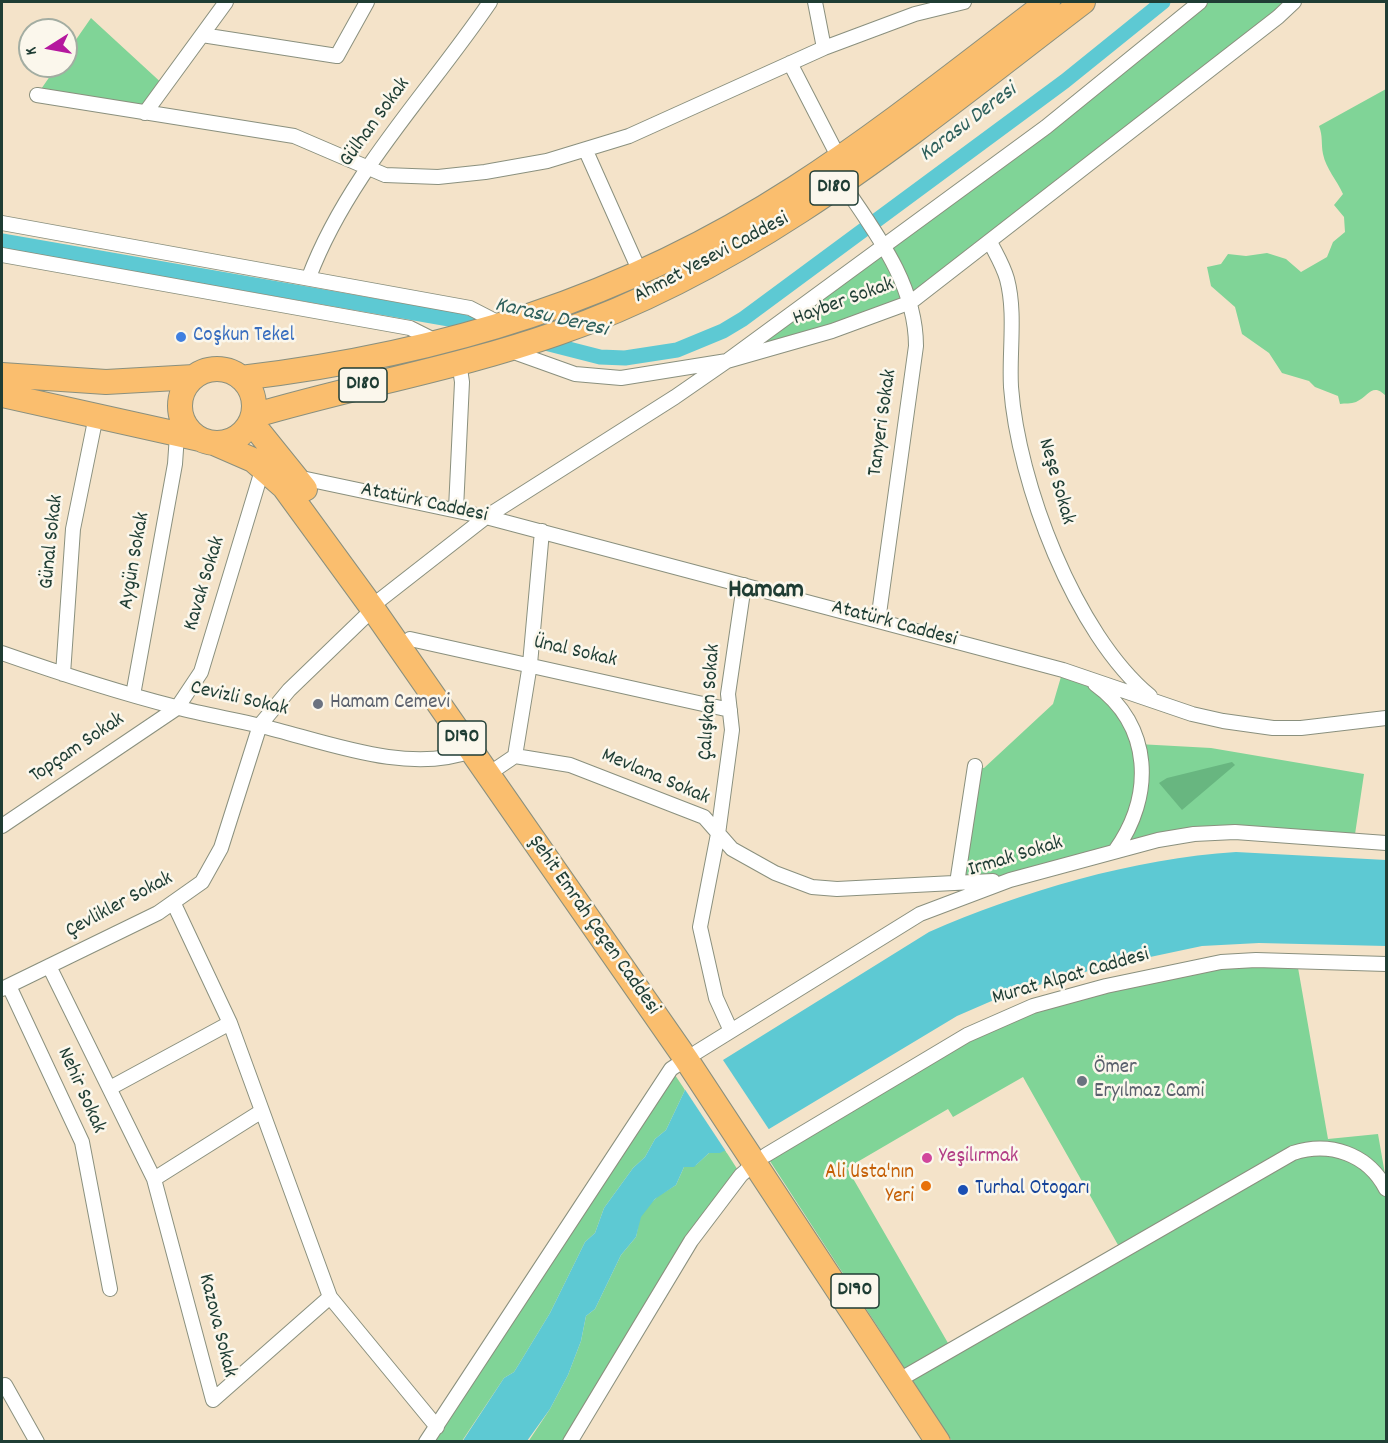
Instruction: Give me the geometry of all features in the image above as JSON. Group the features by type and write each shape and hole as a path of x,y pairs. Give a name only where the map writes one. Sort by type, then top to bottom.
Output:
{"highway":[{"name":"Ahmet Yesevi Caddesi","path":"505,337 529,317 640,272 756,212 839,158 1048,2"},
{"name":"Ahmet Yesevi Caddesi","path":"252,419 457,350 505,337 560,333 649,295 736,251 842,183 1083,2"},
{"name":"Ahmet Yesevi Caddesi","path":"241,378 457,350"},
{"path":"2,375 106,382 194,376 217,369 233,372 241,378 252,394 252,419 236,438 197,439 2,395"},
{"path":"194,376 183,389 180,411 189,431 197,439"},
{"name":"Şehit Emrah Çeçen Caddesi","path":"252,419 297,477 471,752 500,766"},
{"name":"Şehit Emrah Çeçen Caddesi","path":"197,439 239,453 263,467 284,487 377,604 410,639 500,766 756,1151"},
{"name":"D190","path":"756,1151 904,1377 952,1442"},
{"name":"D190","path":"904,1377 938,1442"}],"street":[{"path":"145,113 225,2"},
{"path":"202,35 337,56 367,2"},
{"name":"Gülhan Sokak","path":"309,277 335,219 368,169 490,2"},
{"path":"815,2 824,48"},
{"path":"37,95 294,136 368,169 385,174 438,177 515,168 586,151 660,123 824,48 907,17 964,2"},
{"path":"2,224 309,277 470,308 505,337 575,374 621,378 727,361 881,242 1087,95 1200,2"},
{"name":"Hayber Sokak","path":"260,725 289,690 377,604 486,517 675,397 727,361 832,331 911,302 1278,17 1294,2"},
{"path":"790,63 839,158"},
{"path":"586,151 640,272"},
{"name":"Tanyeri Sokak","path":"842,183 881,242 911,302 916,323 916,346 878,621"},
{"name":"Neşe Sokak","path":"990,242 1007,279 1013,400 1024,455 1044,526 1069,584 1097,637 1135,683 1159,703"},
{"path":"2,255 410,328 457,350 462,382 456,509"},
{"name":"Günal Sokak","path":"63,674 73,529 96,416"},
{"name":"Aygün Sokak","path":"133,695 173,476 197,439"},
{"name":"Kavak Sokak","path":"177,708 201,672 263,467"},
{"name":"Atatürk Caddesi","path":"297,477 456,509 542,531 1086,677 1159,703 1223,721 1273,728 1319,727 1386,718"},
{"path":"500,766 530,664 542,531"},
{"name":"Çalışkan Sokak","path":"731,1031 716,998 700,927 718,834 732,730 729,694 744,585"},
{"name":"Ünal Sokak","path":"410,639 730,710"},
{"name":"Cevizli Sokak","path":"2,653 177,708 260,725 361,752 392,756 453,758 471,752"},
{"path":"1086,677 1104,690 1124,715 1138,744 1142,762 1140,801 1131,827 1115,851"},
{"name":"Topçam Sokak","path":"2,826 177,708"},
{"name":"Çevlikler Sokak","path":"5,988 174,904 202,882 214,864 260,725"},
{"name":"Mevlana Sokak","path":"500,766 552,761 704,817 732,849 775,873 812,887 837,889 1010,880"},
{"path":"957,883 975,766"},
{"name":"Irmak Sokak","path":"426,1442 671,1069 692,1055 920,914 1010,880 1115,851 1194,834 1235,832 1386,843"},
{"path":"174,904 230,1023 330,1298 436,1427"},
{"name":"Murat Alpat Caddesi","path":"570,1442 691,1241 756,1151 967,1035 1033,1006 1128,981 1221,962 1256,960 1386,964"},
{"name":"Kazova Sokak","path":"49,966 154,1179 213,1400 330,1298"},
{"name":"Nehir Sokak","path":"5,988 82,1142 110,1289"},
{"path":"110,1088 230,1023"},
{"path":"154,1179 262,1111"},
{"path":"904,1377 1293,1153 1327,1148 1349,1153 1369,1166 1386,1189"},
{"path":"5,1385 37,1442"}],"green space":[{"path":"1200,2 1294,2 911,302 727,361 789,318"},
{"path":"91,18 166,87 145,113 37,95 49,78 78,78 78,37"},
{"path":"1386,89 1386,396 1374,390 1356,402 1340,404 1338,396 1315,387 1309,381 1282,373 1269,353 1242,334 1235,307 1211,286 1207,267 1221,264 1228,254 1246,256 1267,253 1286,259 1301,272 1327,257 1333,242 1345,232 1344,217 1334,205 1343,194 1324,159 1319,126"},
{"path":"1063,670 1104,690 1138,744 1211,748 1364,774 1354,841 1194,834 1010,880 957,883 975,767 984,768 1053,704"},
{"path":"1232,762 1235,765 1182,810 1159,783 1167,778"},
{"path":"1297,962 1328,1139 1378,1134 1386,1180 1386,1441 952,1441 766,1155 985,1025 1183,968","holes":["1023,1077 1122,1252 952,1350 847,1168 948,1109 953,1117"]},
{"path":"671,1069 685,1090 666,1130 655,1139 645,1157 633,1168 604,1208 595,1233 585,1242 550,1313 514,1372 504,1378 462,1441 426,1442"},
{"path":"725,1150 741,1175 570,1441 528,1442 550,1409 568,1375 581,1341 586,1316 595,1309 621,1255 636,1237 640,1217 645,1209 658,1196 676,1185 684,1167 696,1165 709,1153"}],"water":[{"path":"1236,852 1386,860 1386,946 1259,943 1202,946 1103,967 1010,993 957,1016 769,1129 720,1153 709,1153 694,1167 684,1167 676,1185 655,1199 641,1217 636,1237 621,1255 595,1309 586,1316 581,1341 568,1375 550,1409 527,1441 462,1442 504,1378 514,1372 550,1313 585,1242 595,1233 604,1208 633,1168 645,1157 655,1139 666,1130 685,1090 723,1060 929,932 964,917 1039,891 1118,869 1158,861"}],"pier":[{"path":"721,1057 770,1131 727,1153 684,1088"}],"waterway":[{"name":"Karasu Deresi","path":"2,241 455,320 600,357 625,358 677,350 723,331 743,319 1065,81 1163,2"}],"place":[{"name":"Coşkun Tekel","path":"181,337"},
{"name":"Hamam Cemevi","path":"318,704"},
{"name":"Ömer Eryılmaz Cami","path":"1082,1081"},
{"name":"Yeşilırmak","path":"927,1158"},
{"name":"Ali Usta'nın Yeri","path":"926,1186"},
{"name":"Turhal Otogarı","path":"963,1190"}],"district":[{"name":"Hamam","path":"766,592"}]}
